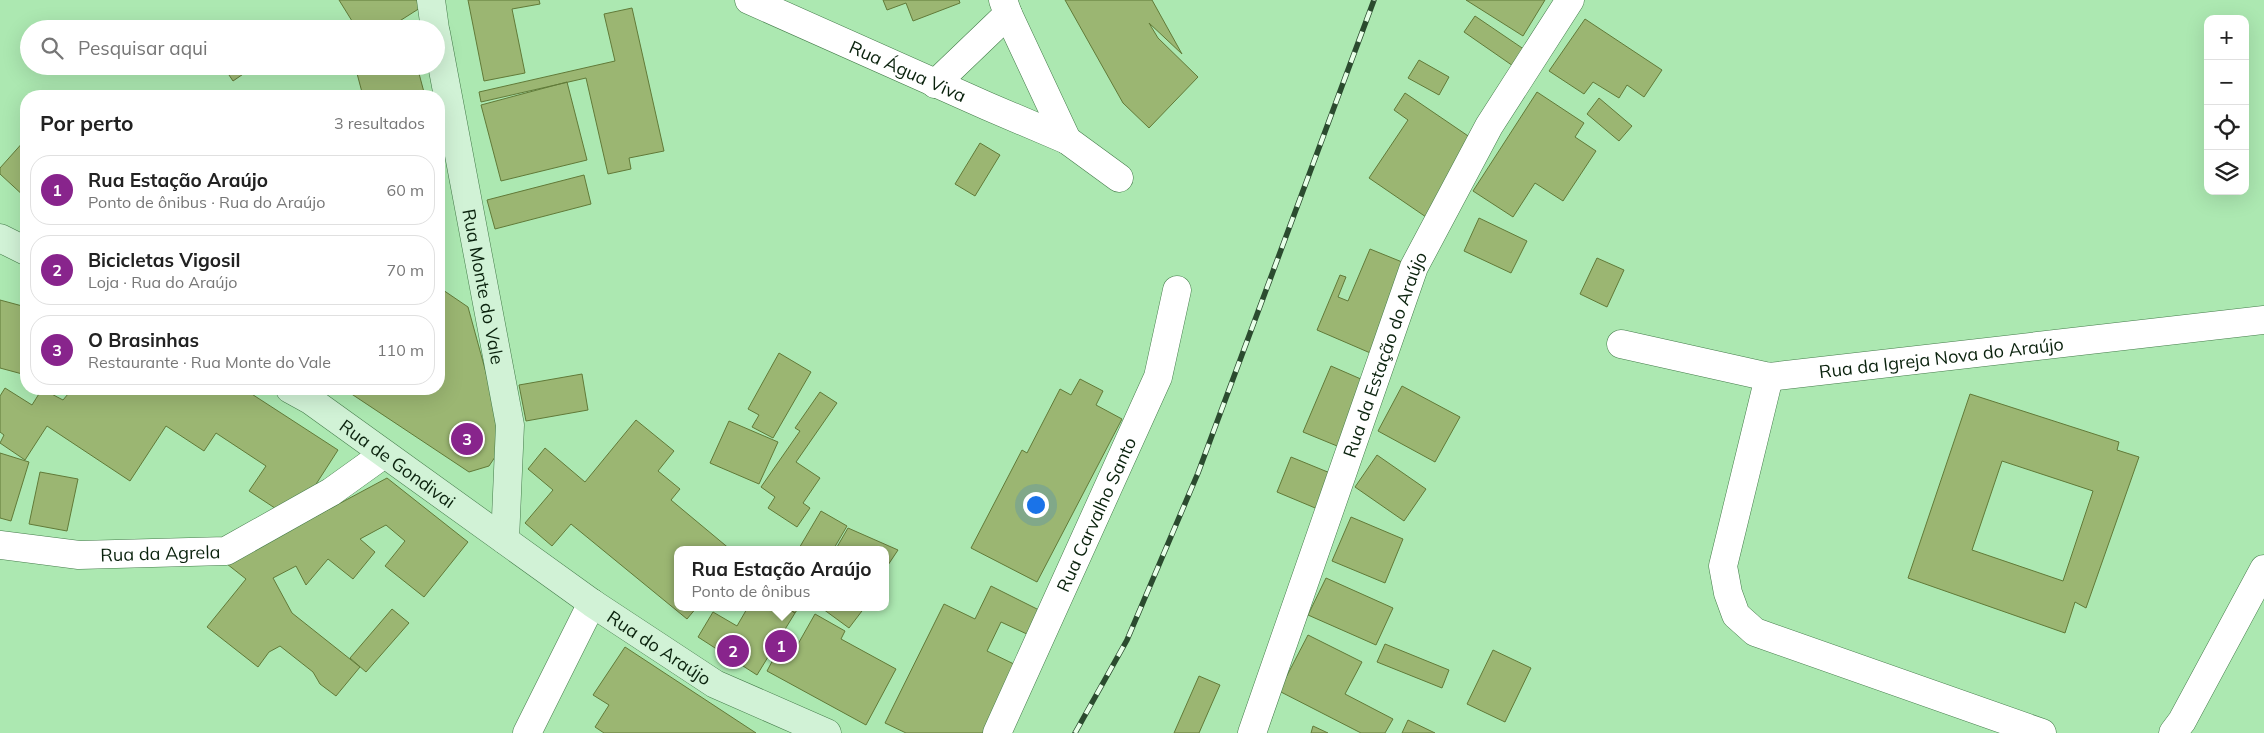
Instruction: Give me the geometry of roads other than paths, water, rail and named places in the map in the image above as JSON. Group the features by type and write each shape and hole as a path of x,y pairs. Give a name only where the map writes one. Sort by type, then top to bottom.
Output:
{"main road":[{"path":"430,0 434,20"},
{"name":"Rua Monte do Vale","path":"444,75 510,425 505,540"},
{"path":"0,238 20,248"},
{"name":"Rua de Gondivai","path":"301,395 505,540"},
{"name":"Rua do Araújo","path":"505,540 592,603 715,684 827,733"}],"street":[{"name":"Rua Água Viva","path":"749,0 935,84 1067,140 1119,178"},
{"name":"Rua da Estação do Araújo","path":"1252,733 1414,267 1489,126 1570,0"},
{"path":"935,84 1006,7 1067,140"},
{"name":"Rua Carvalho Santo","path":"997,733 1158,377 1177,290"},
{"name":"Rua da Igreja Nova do Araújo","path":"1621,344 1769,377 2264,320"},
{"path":"1769,377 1724,566 1728,593 1736,614 1755,632 2042,733"},
{"name":"Rua da Agrela","path":"0,545 79,555 226,551 332,492 384,454"},
{"path":"2173,733 2182,721 2264,569"},
{"path":"527,733 592,603"}],"railway":[{"path":"1075,733 1127,640 1198,473 1374,0"}],"place":[{"name":"O Brasinhas","path":"467,439"},
{"name":"Rua Estação Araújo","path":"781,646"},
{"name":"Bicicletas Vigosil","path":"733,651"}]}
